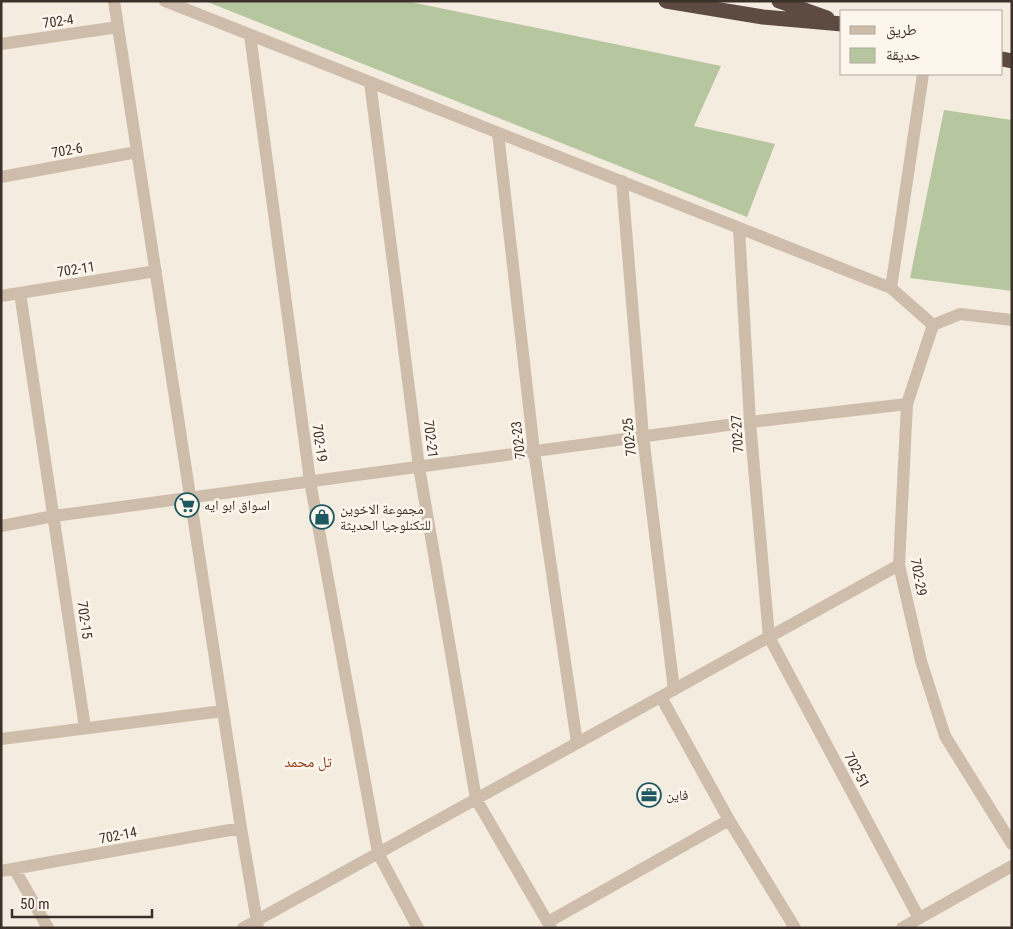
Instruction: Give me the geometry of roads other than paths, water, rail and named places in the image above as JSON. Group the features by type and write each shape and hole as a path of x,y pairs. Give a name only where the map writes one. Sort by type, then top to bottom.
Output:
{"highway":[{"path":"666,1 763,17 840,24"},
{"path":"778,1 840,23"}],"street":[{"path":"114,1 241,828 258,924"},
{"path":"165,1 891,288 933,325 960,314 1012,320"},
{"name":"702-4","path":"1,44 118,27"},
{"name":"702-19","path":"250,35 310,481 378,853 418,928"},
{"path":"891,288 923,75"},
{"name":"702-21","path":"370,82 419,467 476,799"},
{"name":"702-23","path":"498,133 534,451 578,743"},
{"name":"702-6","path":"1,177 137,152"},
{"name":"702-25","path":"622,182 643,436 674,690"},
{"name":"702-27","path":"739,228 750,422 769,637"},
{"name":"702-11","path":"1,296 156,271"},
{"name":"702-15","path":"20,293 85,728"},
{"name":"702-29","path":"933,325 908,404 899,564 921,662 945,736 1012,844"},
{"path":"1,526 54,516 643,436 908,404"},
{"path":"243,928 258,924 378,853 899,564"},
{"name":"702-51","path":"769,637 919,918"},
{"path":"661,697 729,820 795,928"},
{"path":"1,739 223,711"},
{"path":"476,799 550,925 729,820"},
{"name":"702-14","path":"1,871 241,828"},
{"path":"902,928 1012,866"},
{"path":"15,870 48,928"}],"place":[{"name":"اسواق ابو ايه","path":"187,505"},
{"name":"مجموعة الاخوين للتكنلوجيا الحديثة","path":"322,517"},
{"name":"فاين","path":"649,795"}],"district":[{"name":"تل محمد","path":"308,762"}]}
